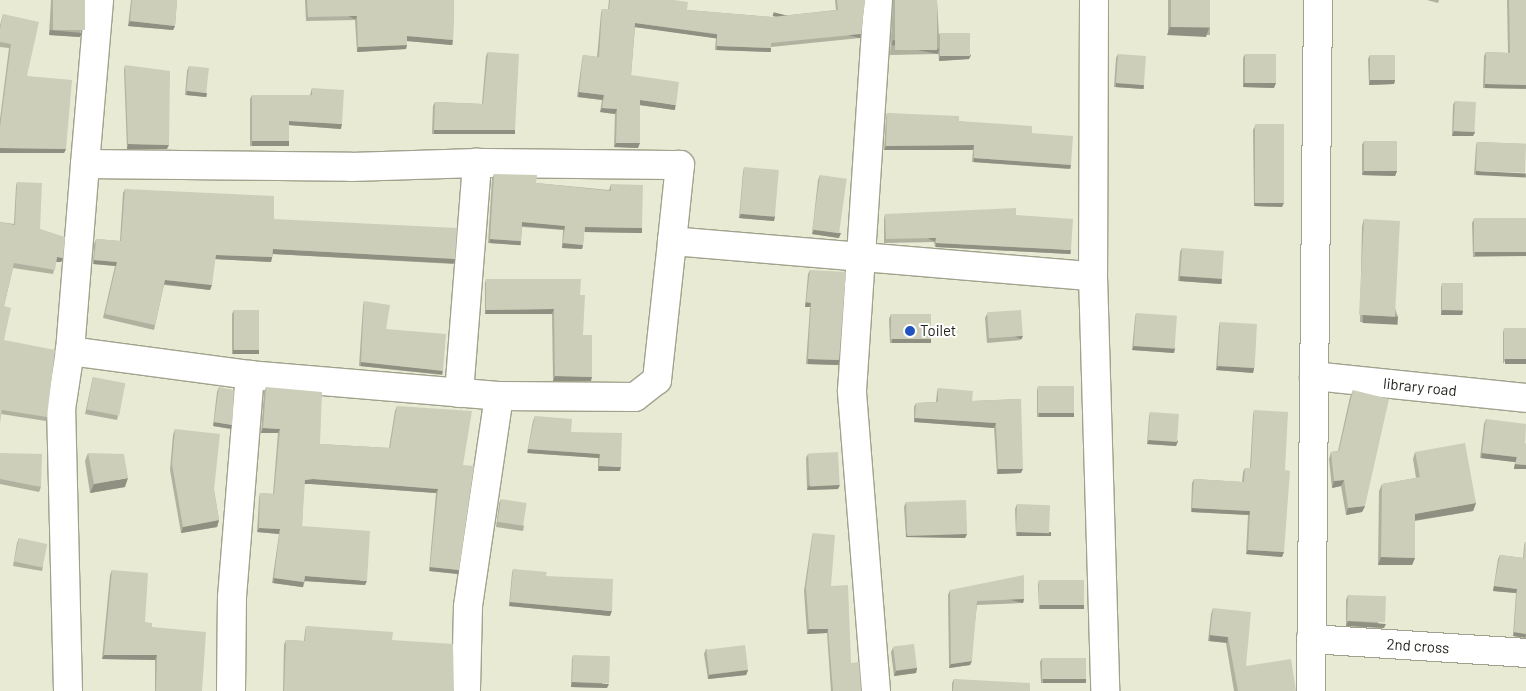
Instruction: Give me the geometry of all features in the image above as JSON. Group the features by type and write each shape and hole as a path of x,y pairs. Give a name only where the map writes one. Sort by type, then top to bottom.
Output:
{"street":[{"path":"68,691 61,410 70,352 99,0"},
{"path":"876,691 852,390 878,0"},
{"path":"1094,0 1093,276 1105,691"},
{"path":"1312,691 1318,0"},
{"path":"70,352 250,375 459,393 499,396 635,397 657,380 680,165 477,163 351,167 85,164"},
{"path":"459,393 477,163"},
{"path":"672,241 862,260 1093,276"},
{"path":"231,691 232,597 250,375"},
{"name":"library road","path":"1314,376 1526,398"},
{"path":"466,691 468,607 499,396"},
{"name":"2nd cross","path":"1311,639 1526,653"}],"building":[{"path":"53,0 85,0 85,30 53,30"},
{"path":"132,0 177,0 175,26 130,21"},
{"path":"307,0 454,0 453,40 407,36 407,45 358,47 357,16 308,17"},
{"path":"610,0 674,0 688,2 687,10 772,17 838,10 837,0 865,0 861,34 771,43 771,48 717,46 717,34 635,23 631,75 679,82 676,105 640,100 640,143 616,143 617,109 602,108 604,95 579,92 583,55 599,57 602,9 609,9"},
{"path":"895,0 937,0 937,50 895,50"},
{"path":"1171,0 1210,0 1210,27 1171,27"},
{"path":"1509,0 1526,0 1526,85 1485,84 1486,52 1510,53"},
{"path":"3,14 39,22 27,76 72,80 66,149 0,148 0,127 11,44 0,42"},
{"path":"940,33 970,33 970,56 940,56"},
{"path":"488,52 519,54 515,130 434,130 435,102 483,104"},
{"path":"1118,54 1146,56 1144,85 1116,83"},
{"path":"1245,54 1276,54 1276,83 1245,83"},
{"path":"1370,55 1395,55 1395,80 1370,80"},
{"path":"125,65 170,71 169,145 128,144"},
{"path":"189,66 209,68 206,93 186,91"},
{"path":"312,88 344,90 342,124 289,121 289,141 252,141 252,95 312,95"},
{"path":"1455,101 1476,102 1474,132 1453,131"},
{"path":"887,113 959,116 959,121 1032,126 1032,133 1073,136 1071,165 974,158 974,145 886,146"},
{"path":"1255,124 1284,124 1284,203 1255,203"},
{"path":"1364,141 1397,141 1397,171 1364,171"},
{"path":"1477,142 1526,144 1525,173 1476,171"},
{"path":"744,167 779,170 775,217 740,214"},
{"path":"494,174 537,175 536,183 611,191 611,184 643,185 642,228 585,227 583,245 563,243 565,226 522,222 521,241 490,239"},
{"path":"820,175 847,179 839,233 812,229"},
{"path":"17,182 42,183 40,229 65,237 63,258 57,257 55,270 14,263 4,306 11,308 4,340 55,350 47,417 2,410 0,424 0,222 15,225"},
{"path":"125,189 274,196 274,219 457,228 455,259 273,249 272,257 216,255 212,285 165,280 155,325 105,314 117,262 94,260 96,239 121,241"},
{"path":"1016,208 1016,215 1073,219 1071,250 936,243 936,238 886,239 885,214"},
{"path":"1474,218 1526,218 1526,252 1474,252"},
{"path":"1364,219 1400,221 1395,317 1359,315"},
{"path":"1182,248 1224,251 1222,279 1180,276"},
{"path":"810,270 846,272 839,360 808,359 811,303 806,302"},
{"path":"486,279 581,279 580,295 585,295 583,335 592,335 592,377 555,376 554,309 486,310"},
{"path":"1442,283 1463,283 1463,310 1442,310"},
{"path":"364,301 390,305 386,329 446,334 443,371 361,362"},
{"path":"234,310 259,310 259,350 234,350"},
{"path":"1021,310 1023,336 989,338 987,312"},
{"path":"1136,313 1177,316 1175,349 1134,346"},
{"name":"Toilet","path":"891,314 931,314 931,339 891,339"},
{"path":"1220,322 1257,324 1255,368 1218,366"},
{"path":"1504,328 1526,328 1526,359 1504,359"},
{"path":"93,377 125,383 119,416 87,409"},
{"path":"1038,386 1074,386 1074,413 1038,413"},
{"path":"219,387 234,390 232,425 214,422"},
{"path":"266,387 322,392 320,444 390,448 397,406 472,411 463,465 474,466 459,570 430,567 438,489 313,479 305,480 302,526 370,531 367,581 305,576 304,582 274,578 280,529 259,528 260,493 274,494 280,429 263,428"},
{"path":"938,388 973,391 972,401 1021,399 1023,469 998,469 996,423 915,418 916,403 938,402"},
{"path":"1353,390 1389,399 1365,506 1348,508 1344,480 1334,481 1331,452 1339,451"},
{"path":"1254,410 1288,412 1285,470 1290,471 1284,552 1248,550 1250,511 1192,508 1194,479 1244,482 1245,468 1251,468"},
{"path":"1150,412 1179,414 1177,442 1148,440"},
{"path":"535,416 572,419 571,432 622,433 621,467 599,466 600,454 528,449"},
{"path":"1486,419 1526,424 1526,465 1515,464 1517,457 1482,453"},
{"path":"175,429 220,434 214,490 219,520 183,527 172,464"},
{"path":"1465,443 1476,503 1415,514 1415,558 1381,557 1382,484 1420,477 1415,452"},
{"path":"838,452 840,485 810,487 808,454"},
{"path":"0,453 42,454 41,487 0,479"},
{"path":"88,453 124,454 128,478 94,484"},
{"path":"501,499 527,503 523,526 497,522"},
{"path":"966,500 967,534 907,536 906,502"},
{"path":"1017,504 1050,505 1049,533 1016,532"},
{"path":"813,533 835,535 831,586 848,585 851,663 859,662 861,691 833,691 828,629 809,629 806,587"},
{"path":"19,538 47,544 42,568 14,561"},
{"path":"1525,542 1526,634 1514,632 1517,589 1494,586 1500,555 1524,558"},
{"path":"513,569 547,572 546,576 613,579 612,611 510,602"},
{"path":"112,570 148,573 145,622 152,623 152,627 206,632 202,691 156,691 157,655 104,655"},
{"path":"1024,575 1024,599 977,601 972,661 951,664 950,590"},
{"path":"1039,580 1084,580 1084,605 1039,605"},
{"path":"1348,595 1386,596 1385,622 1347,621"},
{"path":"1213,608 1251,612 1246,666 1291,659 1296,691 1238,691 1228,637 1210,635"},
{"path":"306,626 393,632 392,640 453,644 454,691 284,691 286,640 305,641"},
{"path":"914,644 917,668 896,670 893,647"},
{"path":"745,645 748,670 709,675 706,650"},
{"path":"573,655 610,656 609,683 572,682"},
{"path":"1042,658 1086,658 1086,679 1042,679"},
{"path":"954,679 1030,683 1030,691 953,691"}],"place":[{"name":"Toilet","path":"910,331"}]}
